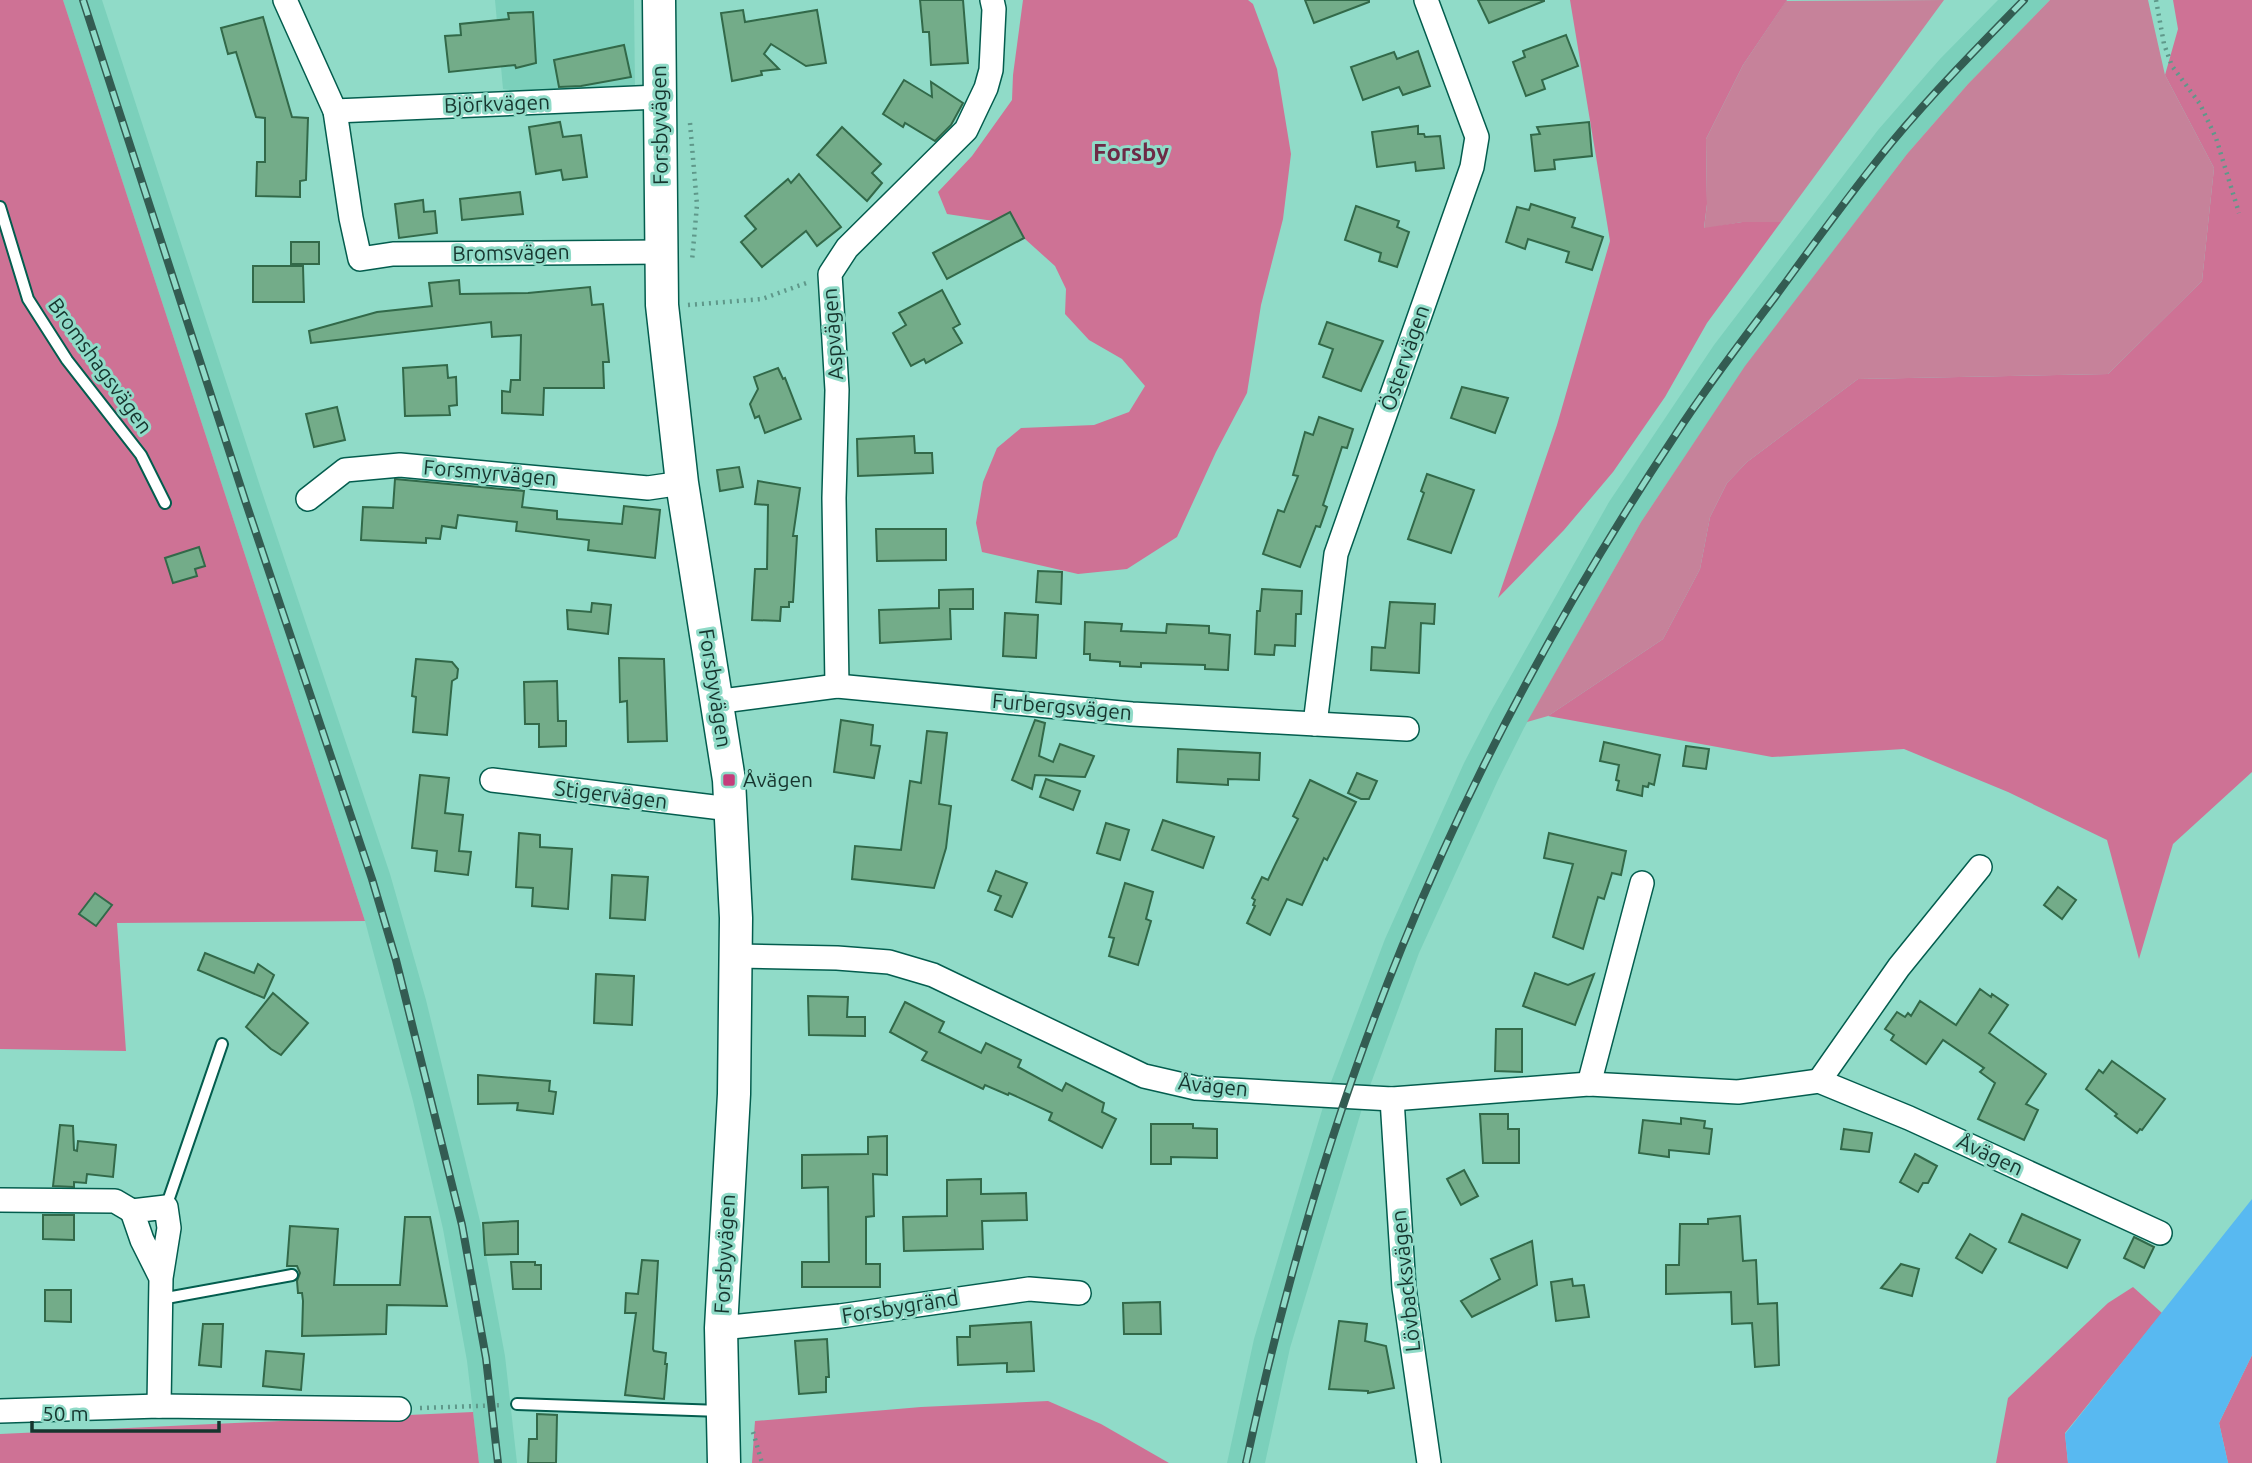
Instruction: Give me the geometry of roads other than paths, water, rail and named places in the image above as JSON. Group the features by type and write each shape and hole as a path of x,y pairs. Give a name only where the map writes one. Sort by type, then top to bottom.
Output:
{"street":[{"path":"285,0 335,111"},
{"name":"Forsbyvägen","path":"659,0 662,305 682,483 729,780 737,956 734,1094 721,1328 724,1463"},
{"name":"Aspvägen","path":"837,686 834,498 837,390 830,274 847,248 966,130 986,88 990,70 992,0"},
{"name":"Östervägen","path":"1315,724 1336,554 1474,157 1477,137 1426,0"},
{"name":"Björkvägen","path":"335,111 659,97"},
{"name":"Bromsvägen","path":"335,111 360,259 393,254 662,252"},
{"name":"Forsmyrvägen","path":"308,499 345,470 400,465 648,488 682,483"},
{"name":"Furbergsvägen","path":"718,698 730,700 837,686 1132,714 1407,729"},
{"name":"Stigervägen","path":"492,780 730,809"},
{"path":"1819,1081 1899,967 1980,867"},
{"path":"1589,1084 1642,883"},
{"name":"Åvägen","path":"737,956 889,962 933,975 1144,1076 1196,1088 1392,1099 1589,1084 1738,1092 1819,1081 1922,1124 2160,1233"},
{"name":"Lövbacksvägen","path":"1392,1099 1404,1288 1429,1463"},
{"path":"0,1200 114,1201 132,1211 166,1207 169,1228 161,1289 159,1406"},
{"path":"132,1211 161,1289"},
{"name":"Forsbygränd","path":"721,1328 852,1315 1029,1289 1079,1293"},
{"path":"0,1411 159,1406 399,1409"}],"lane":[{"name":"Bromshagsvägen","path":"0,207 28,299 67,360 141,455 165,503"},
{"path":"166,1207 222,1044"},
{"path":"161,1289 292,1275"},
{"path":"517,1405 724,1411"}],"water":[{"path":"2252,1199 2252,1355 2219,1423 2228,1463 2068,1463 2065,1434"}],"railway":[{"path":"83,0 245,500 372,879 396,960 462,1225 486,1358 498,1463"},
{"path":"1246,1463 1294,1266 1354,1073 1430,880 1526,683 1636,495 1724,364 1892,142 2024,0"}],"place":[{"name":"Åvägen","path":"729,780"}],"district":[{"name":"Forsby","path":"1131,153"}]}
